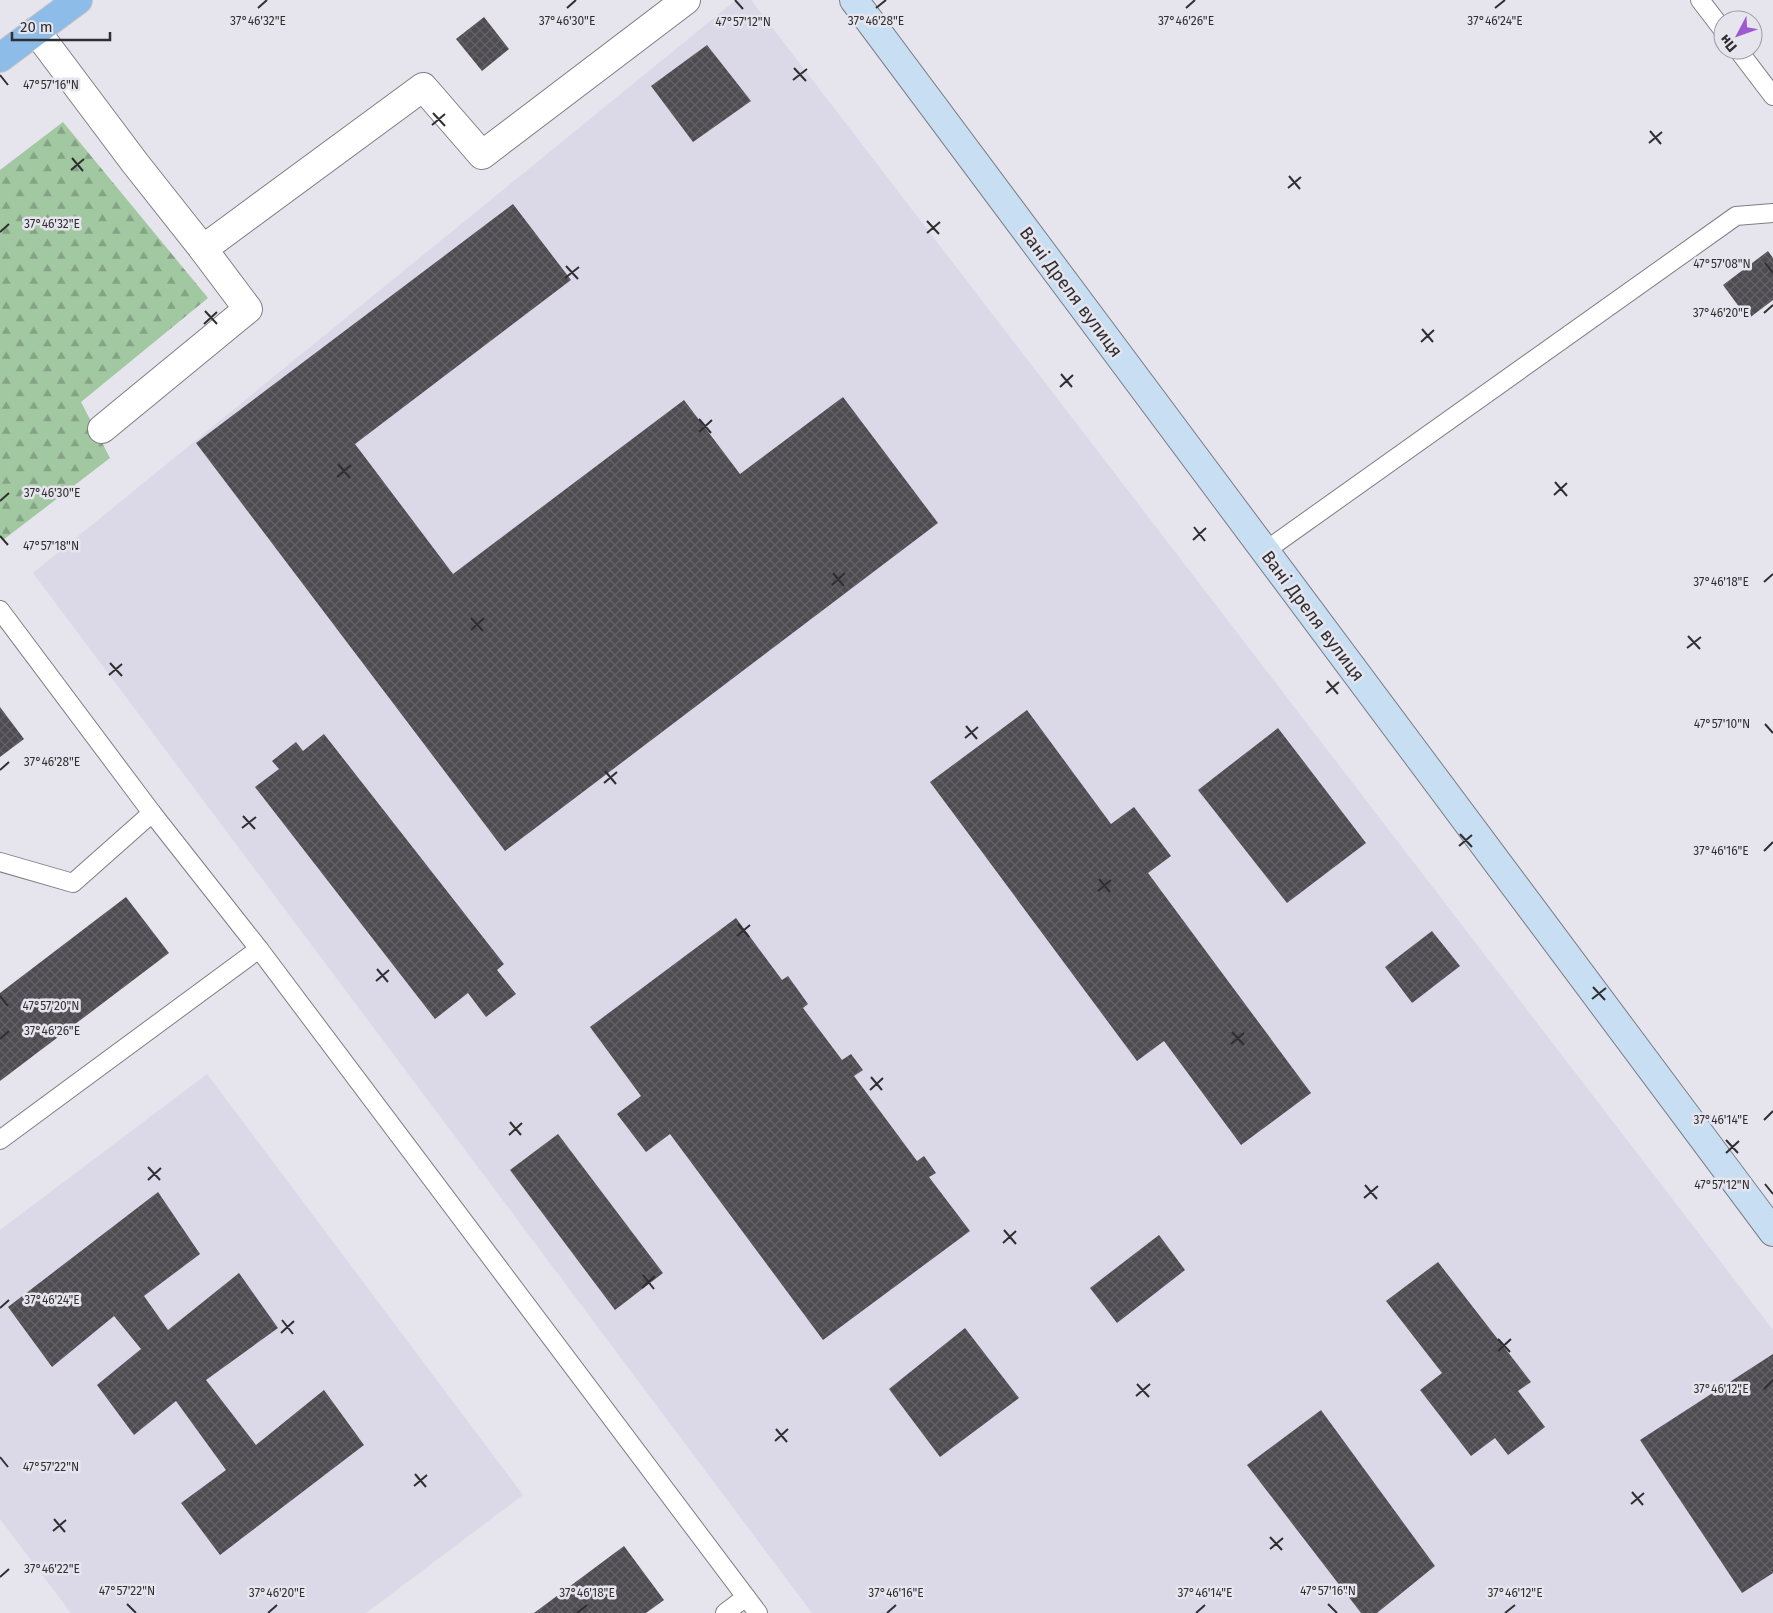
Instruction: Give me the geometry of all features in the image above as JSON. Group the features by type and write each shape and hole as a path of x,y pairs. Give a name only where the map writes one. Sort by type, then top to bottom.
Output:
{"main road":[{"path":"0,58 78,0"}],"street":[{"path":"203,249 423,87 482,155 686,0"},
{"name":"Вані Дреля вулиця","path":"854,0 1773,1232"},
{"path":"36,31 248,309 102,429"}],"lane":[{"path":"1700,0 1713,17"},
{"path":"1746,60 1773,96"},
{"path":"1265,551 1736,216 1773,213"},
{"path":"0,610 152,813 259,949 758,1613"},
{"path":"0,862 73,883 152,813"},
{"path":"0,1140 259,949"},
{"path":"725,1613 746,1597"}],"shaded area":[{"path":"736,0 751,0 1773,1330 1773,1613 812,1613 33,573"},
{"path":"207,1074 523,1495 366,1613 71,1613 0,1519 0,1230"}],"green space":[{"path":"63,122 208,298 81,402 110,458 3,540 0,537 0,170"}],"building":[{"path":"484,17 509,49 482,71 456,39"},
{"path":"707,45 751,101 693,142 651,86"},
{"path":"513,204 571,280 355,444 453,574 684,400 740,474 843,397 938,523 505,851 196,443"},
{"path":"1768,251 1773,258 1773,300 1748,319 1723,285"},
{"path":"0,707 24,739 0,757"},
{"path":"1027,710 1111,824 1134,807 1171,856 1148,873 1311,1093 1241,1145 1164,1041 1137,1061 930,782"},
{"path":"1278,728 1366,843 1287,903 1198,790"},
{"path":"324,734 504,964 497,970 516,994 486,1017 468,993 435,1019 255,787 279,769 272,761 296,742 303,751"},
{"path":"126,897 169,953 0,1081 0,993"},
{"path":"736,918 782,980 788,976 808,1004 803,1008 842,1060 851,1054 863,1070 854,1076 917,1161 924,1156 936,1173 929,1177 970,1231 823,1340 670,1134 646,1152 617,1114 641,1096 590,1027"},
{"path":"1432,931 1460,966 1412,1003 1385,967"},
{"path":"558,1134 663,1273 615,1310 510,1170"},
{"path":"158,1192 200,1254 144,1296 168,1330 239,1273 278,1328 206,1380 256,1445 324,1390 364,1445 220,1555 181,1503 226,1470 176,1401 134,1435 97,1385 141,1349 114,1316 52,1367 8,1307"},
{"path":"1159,1235 1185,1270 1117,1323 1090,1288"},
{"path":"1438,1262 1531,1382 1518,1391 1545,1427 1508,1455 1495,1438 1471,1456 1420,1390 1442,1373 1386,1301"},
{"path":"965,1328 1019,1398 940,1457 889,1389"},
{"path":"1773,1354 1773,1573 1742,1593 1640,1440"},
{"path":"1321,1410 1435,1566 1377,1613 1361,1613 1247,1465"},
{"path":"624,1546 664,1600 646,1613 534,1613"}]}
